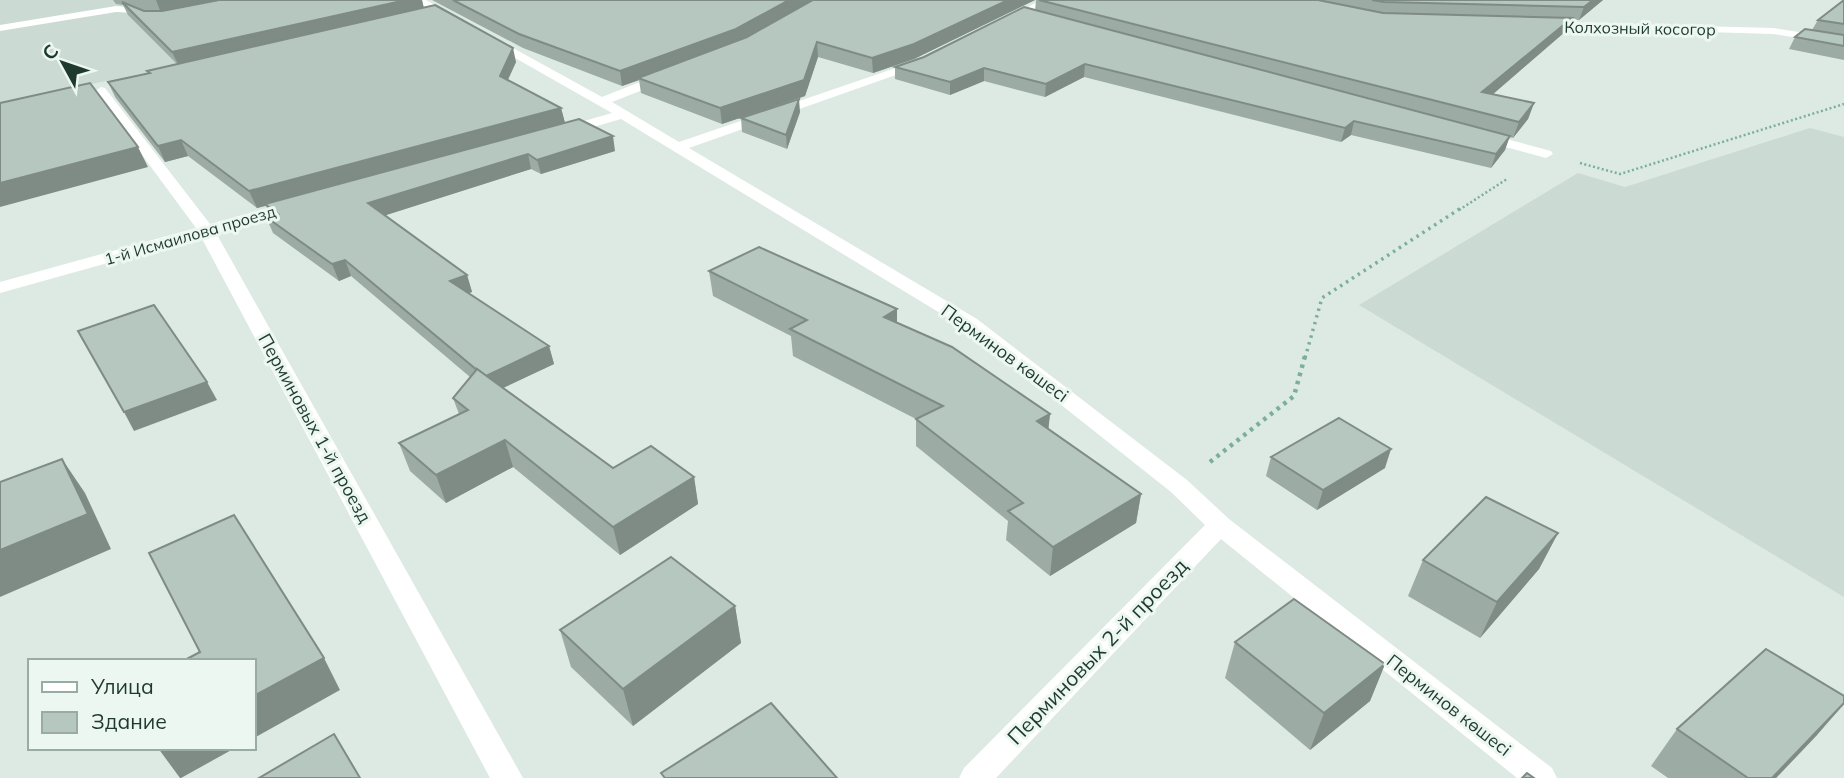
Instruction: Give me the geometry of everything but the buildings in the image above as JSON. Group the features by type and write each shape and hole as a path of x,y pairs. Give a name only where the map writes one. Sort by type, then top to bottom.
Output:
{"street":[{"path":"988,30 1049,0"},
{"name":"Перминов көшесі","path":"429,6 623,114 970,323 1180,486 1220,525 1541,778"},
{"path":"0,27 116,9 136,10 150,19 167,19"},
{"path":"1023,12 1050,20"},
{"name":"Колхозный косогор","path":"1535,25 1784,32 1844,41"},
{"path":"678,147 930,58"},
{"path":"601,102 678,72"},
{"name":"Перминовых 1-й проезд","path":"102,90 206,230 507,778"},
{"path":"542,137 623,114"},
{"path":"1466,132 1546,154"},
{"name":"1-й Исмаилова проезд","path":"0,288 314,201"},
{"name":"Перминовых 2-й проезд","path":"975,778 1220,525"}],"path":[{"path":"1180,486 1294,396 1322,298 1546,154 1620,174 1844,104"}],"shaded area":[{"path":"0,0 183,0 265,48 0,103"},
{"path":"1810,128 1844,137 1844,597 1359,305 1578,173 1625,187"}]}
